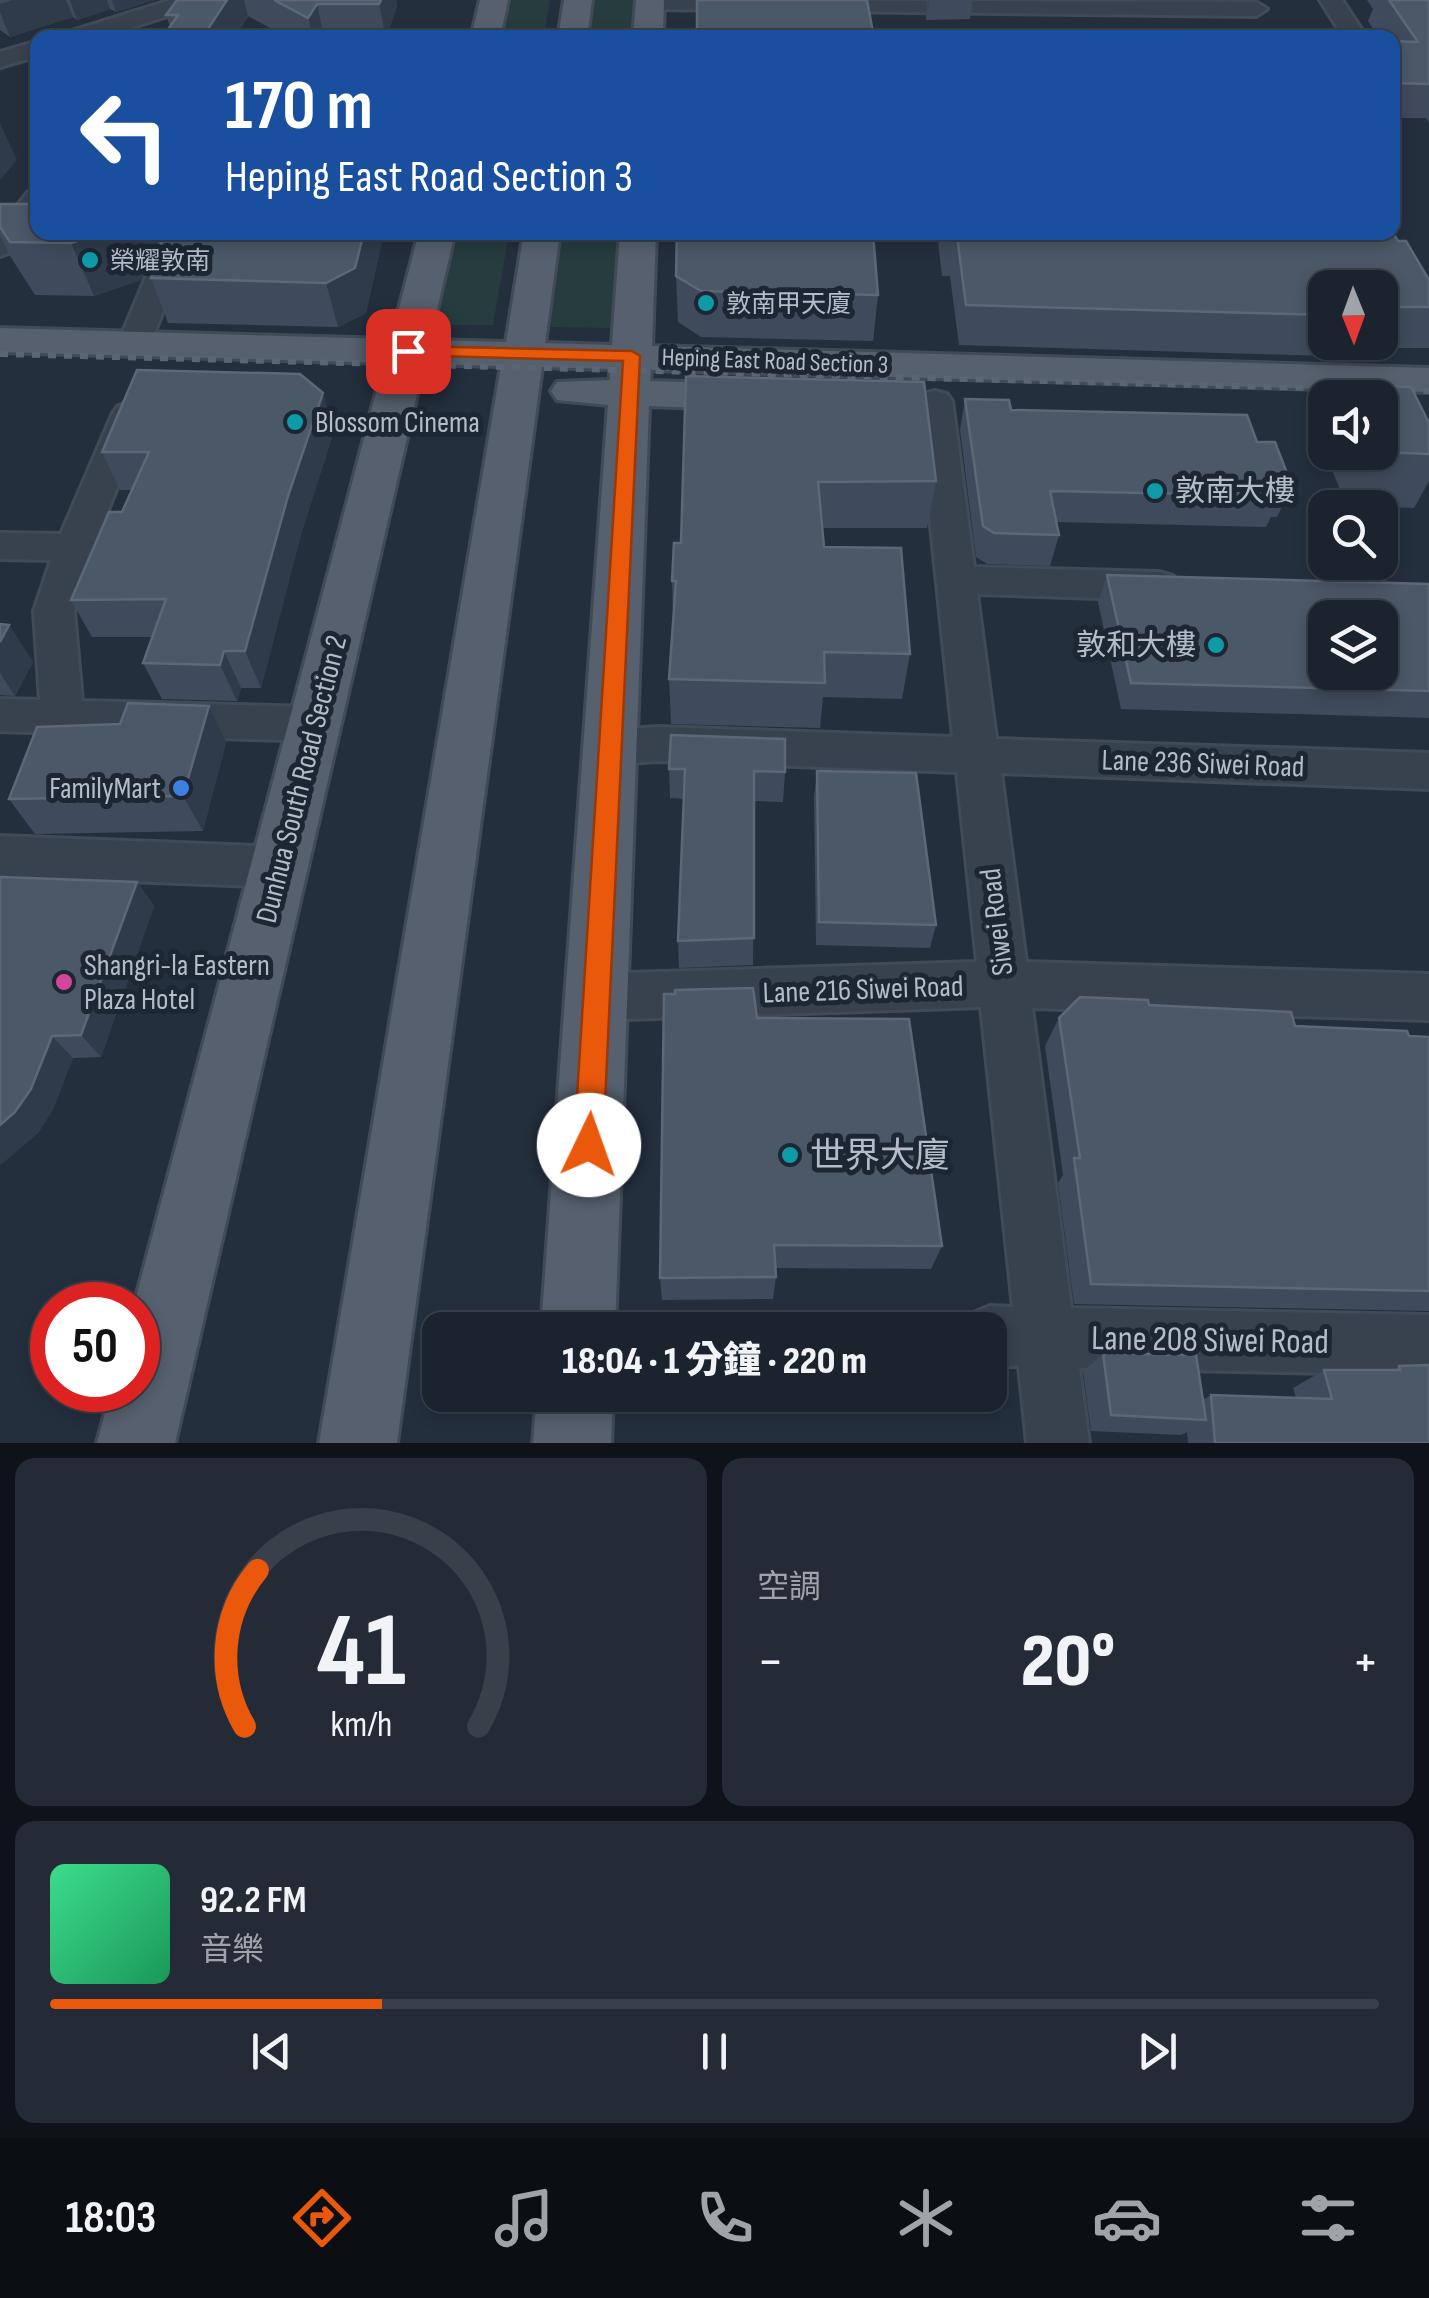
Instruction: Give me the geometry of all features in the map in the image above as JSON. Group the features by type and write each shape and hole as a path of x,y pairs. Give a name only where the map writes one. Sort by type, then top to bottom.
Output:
{"main road":[{"path":"487,30 494,0"},
{"path":"573,30 578,0"},
{"path":"648,30 650,1"},
{"name":"Dunhua South Road Section 2","path":"136,1443 435,240"},
{"path":"358,1443 541,240"},
{"path":"579,1312 638,240"},
{"name":"Heping East Road Section 3","path":"0,340 138,362 631,374 1429,380"},
{"name":"Heping East Road Section 3","path":"0,377 138,362"},
{"name":"Heping East Road Section 3","path":"631,374 935,401 1308,412"},
{"path":"1398,414 1429,415"},
{"path":"572,1443 574,1412"}],"street":[{"path":"1332,0 1351,30"},
{"path":"98,30 190,1"},
{"path":"165,30 190,1"},
{"path":"650,1 888,9 1138,24"},
{"path":"962,28 1079,23 1158,4 1257,11"},
{"path":"1158,4 1192,28"},
{"path":"0,60 30,51"},
{"path":"0,205 30,202"},
{"path":"0,247 30,207"},
{"path":"62,717 54,612 177,240"},
{"name":"Siwei Road","path":"935,401 1003,984 1016,1336 1058,1443"},
{"path":"0,546 74,547"},
{"path":"957,580 1193,588"},
{"path":"0,716 314,724"},
{"name":"Lane 236 Siwei Road","path":"610,747 658,744 1429,772"},
{"path":"0,856 279,867"},
{"name":"Lane 216 Siwei Road","path":"597,998 1003,984 1429,997"},
{"name":"Lane 208 Siwei Road","path":"1016,1336 1429,1345"}],"green space":[{"path":"506,0 550,0 545,30 500,30"},
{"path":"592,0 635,0 633,30 588,30"},
{"path":"450,240 508,240 493,325 430,325"},
{"path":"562,240 617,240 611,328 550,327"}],"building":[{"path":"177,0 227,0 207,30 168,30 178,15 166,15"},
{"path":"274,0 381,0 379,4 317,4 308,18"},
{"path":"697,0 867,0 873,30 697,30"},
{"path":"1389,0 1429,0 1429,84 1400,83 1400,41 1418,42"},
{"path":"30,202 30,240 80,240 10,242 0,227 0,204"},
{"path":"163,240 362,240 355,268 326,283 151,278 164,256 154,256"},
{"path":"677,240 874,240 878,295 701,291 676,276"},
{"path":"958,240 1397,240 1406,241 1429,280 1429,307 1398,307 1398,270 1308,270 1308,315 966,305"},
{"path":"137,370 300,374 323,393 288,496 245,651 224,651 220,665 143,663 166,599 71,600 109,512 122,512 149,452 102,452"},
{"path":"686,376 924,382 936,481 818,482 824,547 901,548 910,654 824,652 825,683 669,679 676,581 672,581 674,543 681,543"},
{"path":"1398,387 1411,387 1429,423 1429,454 1398,453"},
{"path":"965,399 1009,400 1011,410 1247,415 1257,442 1275,442 1292,486 1277,486 1281,496 1050,491 1059,535 994,533 983,526"},
{"path":"1107,575 1429,584 1429,691 1392,690 1398,690 1398,600 1308,600 1308,688 1131,683"},
{"path":"0,624 9,625 0,642"},
{"path":"128,703 209,706 183,796 9,799 37,727 120,724"},
{"path":"671,735 785,739 785,772 754,771 754,938 678,941 685,769 669,769"},
{"path":"817,771 916,773 936,925 819,922"},
{"name":"Shangri-la Eastern Plaza Hotel","path":"0,877 137,882 81,1035 52,1036 31,1089 0,1125"},
{"name":"世界大廈","path":"753,988 757,1018 909,1019 942,1246 774,1245 776,1277 660,1278 664,994 675,994 675,990"},
{"path":"1080,997 1148,1000 1149,1005 1291,1012 1295,1026 1407,1031 1409,1036 1429,1037 1429,1291 1091,1284 1074,1158 1080,1158 1059,1018"},
{"path":"1103,1353 1196,1355 1206,1420 1111,1415"},
{"path":"1429,1365 1429,1443 1215,1443 1211,1395 1332,1399 1324,1370 1400,1370 1399,1366"}],"railway":[{"path":"0,354 1429,391"}],"place":[{"name":"榮耀敦南","path":"90,260"},
{"name":"敦南甲天廈","path":"706,303"},
{"name":"Blossom Cinema","path":"295,422"},
{"name":"敦南大樓","path":"1155,491"},
{"name":"敦和大樓","path":"1216,645"},
{"name":"FamilyMart","path":"181,788"},
{"name":"Shangri-la Eastern Plaza Hotel","path":"64,982"},
{"name":"世界大廈","path":"790,1155"}],"route":[{"path":"408,351 632,356 589,1145"}]}
